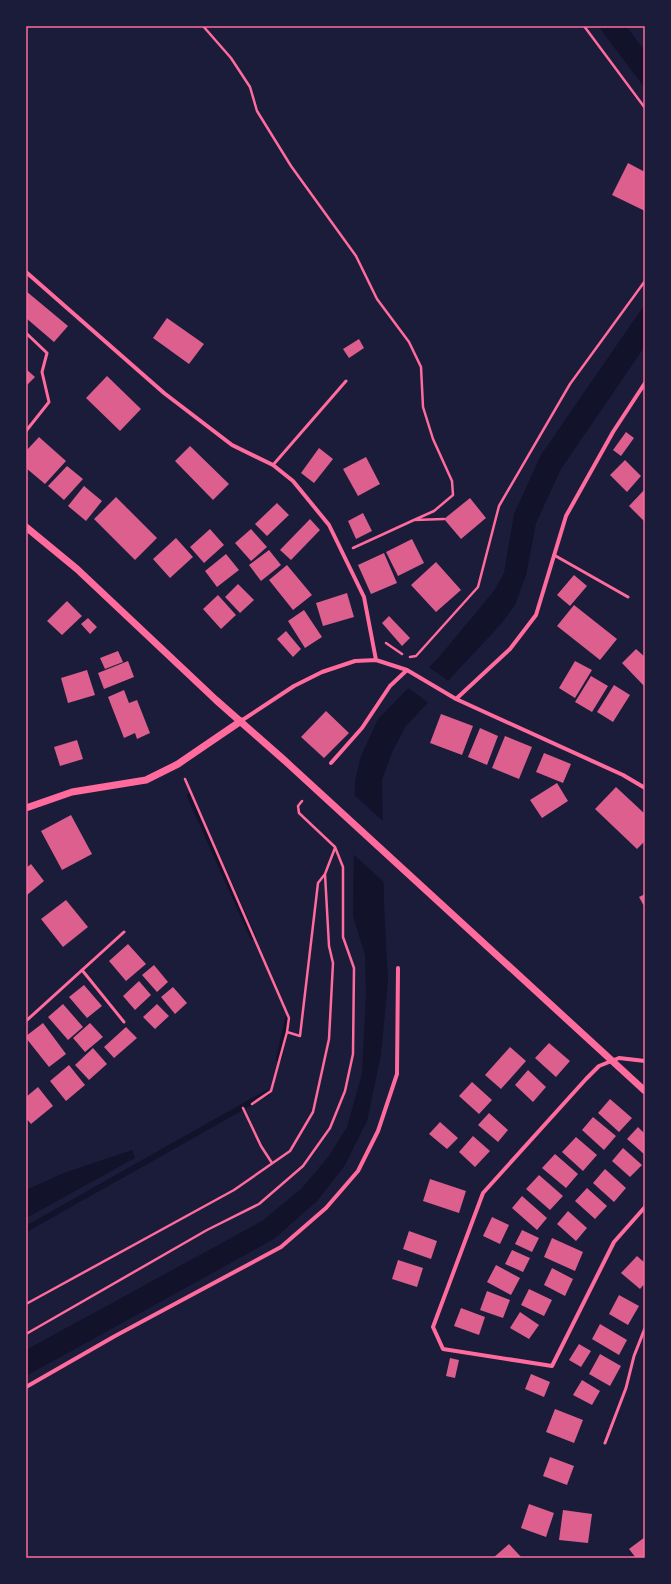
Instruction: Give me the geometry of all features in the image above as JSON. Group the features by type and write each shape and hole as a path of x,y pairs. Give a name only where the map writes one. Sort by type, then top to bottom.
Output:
{"street":[{"path":"26,272 164,393 232,445 273,465 292,481 330,525 364,597 376,660"},
{"path":"456,699 510,648 536,616 566,516 614,432 645,383"},
{"path":"26,527 77,569 645,1091"},
{"path":"26,808 72,792 146,780 178,764 294,686 322,672 355,661 376,660 409,672 456,699 623,775 645,788"},
{"path":"331,763 362,728 390,686 409,672"},
{"path":"26,1387 281,1247 326,1208 358,1171 378,1131 397,1074 398,968"},
{"path":"645,1061 619,1058 600,1066 586,1079 483,1193 432,1327 443,1349 552,1366 614,1242 645,1207"}],"lane":[{"path":"26,333 47,353 42,372 49,402 26,431"},
{"path":"273,465 346,382"},
{"path":"554,556 628,597"},
{"path":"26,1022 124,932"},
{"path":"82,970 124,1022"},
{"path":"605,1443 626,1388 634,1356 645,1328"}],"path":[{"path":"202,26 231,58 250,87 257,111 291,166 356,256 377,299 409,342 421,366 424,406 433,439 452,480 453,495 434,511 343,554"},
{"path":"584,26 645,108"},
{"path":"384,642 407,657 416,656 478,587 499,506 570,384 645,281"},
{"path":"414,520 444,519"},
{"path":"184,779 289,1018 287,1032 271,1091 252,1104"},
{"path":"26,1334 207,1230 259,1204 303,1166 330,1128 345,1091 353,1054 354,968 343,937 343,867 335,847 299,813 298,806 302,801"},
{"path":"287,1032 300,1036 318,883 325,874 335,847"},
{"path":"26,1304 234,1190 290,1151 313,1112 329,1039 333,964 329,946 325,874"},
{"path":"243,1108 261,1146 272,1163"}],"shaded area":[{"path":"598,26 626,26 645,51 645,88"},
{"path":"645,304 645,346 561,469 536,523 526,575 515,605 501,624 406,726 392,752 382,780 384,905 388,981 381,1055 367,1121 345,1165 317,1201 274,1239 26,1376 26,1350 262,1221 301,1189 329,1156 347,1127 362,1074 366,994 365,955 353,916 355,781 361,756 378,719 440,656 494,591 504,573 514,514 541,455"},
{"path":"132,1150 135,1158 26,1218 26,1190 64,1173"}],"pier":[{"path":"427,666 450,682 430,704 407,687"},
{"path":"353,794 385,823 386,884 352,853"}],"building":[{"path":"628,163 645,172 645,211 612,195"},
{"path":"26,291 68,326 54,342 26,318"},
{"path":"167,318 204,344 189,364 153,338"},
{"path":"359,339 364,348 349,358 343,349"},
{"path":"26,369 35,377 26,386"},
{"path":"107,376 141,409 120,431 86,398"},
{"path":"626,432 634,438 621,456 613,450"},
{"path":"39,437 66,461 45,484 26,468 26,451"},
{"path":"190,446 229,484 213,500 175,461"},
{"path":"319,448 333,459 314,483 301,473"},
{"path":"366,457 380,484 358,496 343,469"},
{"path":"625,460 641,476 627,492 610,475"},
{"path":"67,466 83,479 64,500 48,486"},
{"path":"84,486 102,501 86,521 68,506"},
{"path":"645,489 645,522 629,506"},
{"path":"116,497 157,538 135,560 94,519"},
{"path":"470,498 486,518 461,539 444,519"},
{"path":"277,503 289,515 267,536 255,524"},
{"path":"363,513 372,531 356,539 348,521"},
{"path":"310,519 320,530 291,560 280,550"},
{"path":"210,529 224,545 204,563 190,547"},
{"path":"251,529 267,547 251,561 235,543"},
{"path":"176,538 193,557 170,578 153,559"},
{"path":"412,539 424,563 398,576 386,552"},
{"path":"269,550 281,565 261,581 249,565"},
{"path":"384,553 397,583 371,594 358,565"},
{"path":"226,554 239,570 217,587 205,571"},
{"path":"436,562 461,590 436,612 411,585"},
{"path":"287,565 312,595 293,610 269,580"},
{"path":"574,575 587,586 570,606 557,595"},
{"path":"238,584 254,600 240,613 225,597"},
{"path":"347,593 354,617 323,626 316,603"},
{"path":"218,595 236,615 221,629 203,609"},
{"path":"67,601 82,616 62,635 47,621"},
{"path":"574,605 617,639 600,660 557,626"},
{"path":"304,610 322,637 305,648 288,621"},
{"path":"389,616 410,638 402,646 382,623"},
{"path":"88,618 97,627 90,634 81,624"},
{"path":"286,631 301,649 293,657 277,639"},
{"path":"636,649 645,657 645,687 622,663"},
{"path":"118,651 123,662 105,669 100,658"},
{"path":"128,661 134,677 104,689 98,673"},
{"path":"575,661 592,670 575,698 559,688"},
{"path":"87,670 95,695 68,703 61,678"},
{"path":"591,676 608,686 592,712 575,702"},
{"path":"614,685 630,695 613,722 597,712"},
{"path":"124,690 129,703 137,700 150,733 137,739 135,733 124,738 108,697"},
{"path":"326,711 349,733 324,758 301,737"},
{"path":"441,714 473,726 462,755 430,743"},
{"path":"480,728 498,736 487,765 468,757"},
{"path":"505,736 532,747 519,779 492,768"},
{"path":"77,740 83,759 60,766 54,747"},
{"path":"544,753 571,764 563,783 536,772"},
{"path":"557,783 568,801 542,818 530,800"},
{"path":"616,787 645,814 645,841 637,849 595,809"},
{"path":"71,815 92,854 62,870 41,831"},
{"path":"31,864 44,881 27,895 26,868"},
{"path":"645,894 645,908 639,897"},
{"path":"66,900 88,927 63,947 41,919"},
{"path":"128,944 146,964 126,981 109,961"},
{"path":"154,965 168,982 157,992 142,975"},
{"path":"139,981 151,995 135,1010 123,996"},
{"path":"84,985 102,1006 87,1018 69,997"},
{"path":"173,987 187,1003 175,1014 161,997"},
{"path":"63,1004 83,1027 68,1040 48,1017"},
{"path":"157,1004 169,1016 155,1029 143,1017"},
{"path":"43,1023 66,1054 49,1067 26,1038 26,1036"},
{"path":"90,1023 103,1037 85,1052 73,1038"},
{"path":"126,1027 137,1038 114,1058 104,1047"},
{"path":"549,1043 570,1061 556,1077 535,1058"},
{"path":"510,1047 526,1061 501,1089 485,1075"},
{"path":"93,1048 107,1064 89,1080 75,1065"},
{"path":"69,1065 85,1085 66,1101 50,1081"},
{"path":"528,1070 546,1087 533,1102 515,1085"},
{"path":"472,1082 492,1100 479,1114 459,1096"},
{"path":"38,1087 53,1106 31,1124 26,1118 26,1097"},
{"path":"610,1099 632,1118 619,1132 598,1113"},
{"path":"489,1113 508,1130 498,1142 478,1125"},
{"path":"593,1117 616,1136 604,1150 582,1130"},
{"path":"440,1122 458,1138 447,1149 429,1134"},
{"path":"638,1127 645,1134 645,1155 627,1139"},
{"path":"473,1136 490,1151 475,1167 459,1152"},
{"path":"576,1137 597,1155 583,1171 562,1152"},
{"path":"623,1148 642,1165 630,1177 612,1161"},
{"path":"555,1154 578,1174 566,1188 542,1168"},
{"path":"605,1169 626,1188 614,1202 593,1183"},
{"path":"539,1175 563,1196 550,1210 526,1189"},
{"path":"430,1179 466,1191 459,1213 423,1201"},
{"path":"587,1188 607,1206 595,1219 575,1201"},
{"path":"522,1196 547,1218 537,1230 512,1208"},
{"path":"568,1211 587,1228 576,1241 557,1224"},
{"path":"492,1217 509,1225 500,1244 483,1236"},
{"path":"522,1230 539,1238 532,1252 515,1244"},
{"path":"409,1231 437,1241 431,1259 403,1249"},
{"path":"552,1238 583,1252 575,1271 544,1257"},
{"path":"512,1250 530,1258 523,1272 505,1264"},
{"path":"637,1256 645,1263 645,1283 640,1289 621,1273"},
{"path":"398,1260 423,1268 417,1287 392,1279"},
{"path":"496,1265 520,1278 511,1295 487,1282"},
{"path":"552,1268 573,1279 565,1296 544,1285"},
{"path":"529,1289 552,1300 544,1316 521,1305"},
{"path":"487,1291 510,1300 503,1318 480,1310"},
{"path":"619,1295 639,1306 628,1325 609,1314"},
{"path":"461,1308 485,1317 479,1335 454,1326"},
{"path":"520,1312 539,1325 529,1339 510,1328"},
{"path":"600,1324 627,1340 619,1355 592,1339"},
{"path":"579,1344 591,1351 581,1367 569,1360"},
{"path":"600,1354 621,1366 610,1386 589,1374"},
{"path":"450,1358 459,1360 455,1378 446,1376"},
{"path":"531,1374 550,1382 544,1397 525,1389"},
{"path":"582,1380 600,1391 592,1405 573,1395"},
{"path":"555,1409 583,1420 574,1443 546,1432"},
{"path":"550,1457 574,1466 567,1485 543,1476"},
{"path":"529,1504 554,1513 546,1537 521,1528"},
{"path":"563,1510 592,1514 588,1543 559,1540"},
{"path":"645,1537 645,1558 636,1558 629,1549"},
{"path":"509,1544 522,1558 493,1558"}],"waterway":[{"path":"190,796 253,937"},
{"path":"279,1059 288,1019"},
{"path":"26,1229 267,1093"}]}
